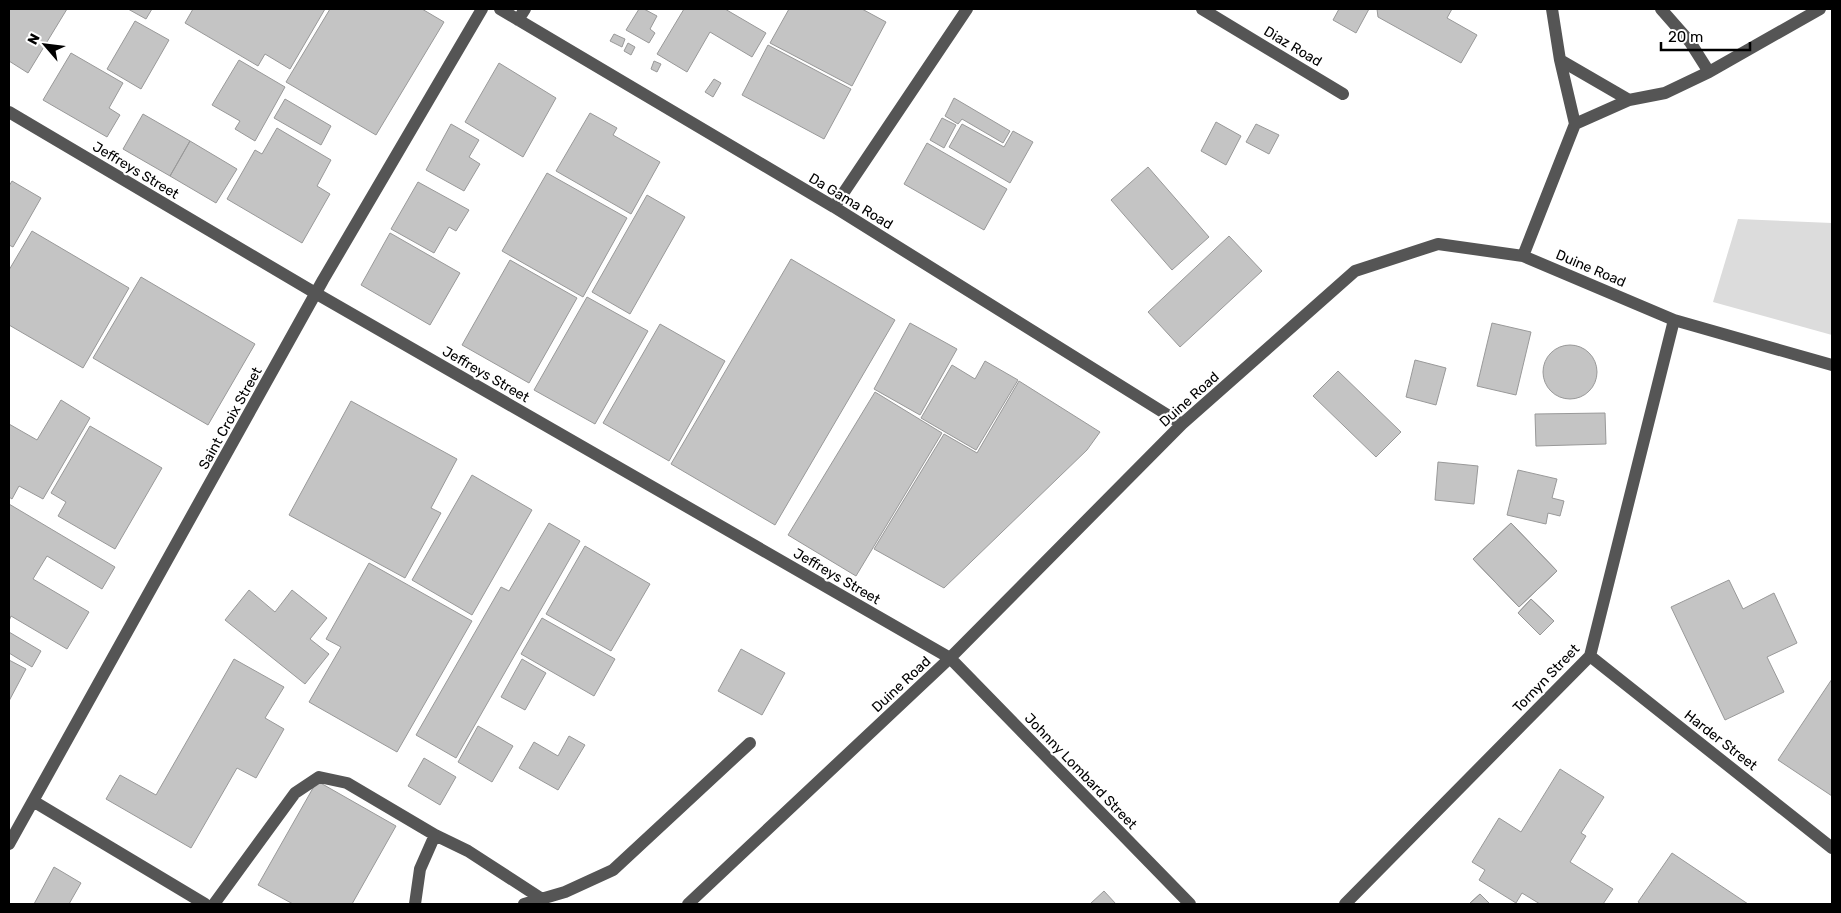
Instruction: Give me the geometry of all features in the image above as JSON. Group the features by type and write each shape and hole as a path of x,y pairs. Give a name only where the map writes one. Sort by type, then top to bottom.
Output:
{"street":[{"name":"Saint Croix Street","path":"9,844 317,294 482,9"},
{"name":"Da Gama Road","path":"500,9 834,207 1182,424"},
{"path":"518,20 525,9"},
{"path":"834,207 966,9"},
{"name":"Diaz Road","path":"1202,9 1343,94"},
{"path":"1523,256 1575,124 1560,60 1552,9"},
{"path":"1661,9 1690,42 1709,72"},
{"path":"1575,124 1629,100 1665,93 1709,72 1820,9"},
{"path":"1560,60 1629,100"},
{"name":"Jeffreys Street","path":"9,112 317,294 950,658"},
{"name":"Duine Road","path":"688,904 950,658 1182,424 1355,271 1438,244 1523,256 1674,320 1832,365"},
{"name":"Tornyn Street","path":"1344,904 1590,656 1674,320"},
{"name":"Harder Street","path":"1590,656 1832,848"},
{"name":"Johnny Lombard Street","path":"950,658 1190,904"},
{"path":"524,904 565,892 613,870 750,744"},
{"path":"214,904 295,793 319,777 347,783 435,835 468,850 542,899"},
{"path":"33,801 205,904"},
{"path":"415,904 420,869 435,835"}],"shaded area":[{"path":"1738,219 1832,223 1832,335 1713,302"}],"building":[{"path":"9,9 67,9 28,73 9,61"},
{"path":"128,9 152,9 146,19"},
{"path":"193,9 325,9 290,69 265,54 258,66 185,23"},
{"path":"330,9 422,9 444,22 376,135 286,82"},
{"path":"639,9 644,9 657,16 650,29 655,33 649,43 626,30"},
{"path":"684,9 725,9 766,33 752,57 710,32 687,72 657,54"},
{"path":"789,9 862,9 886,22 852,86 770,43"},
{"path":"1339,9 1369,9 1356,33 1333,20"},
{"path":"1377,9 1452,9 1447,18 1477,35 1461,63 1378,17"},
{"path":"135,21 169,40 141,89 107,69"},
{"path":"614,34 625,39 622,47 610,41"},
{"path":"628,43 635,47 631,55 624,51"},
{"path":"768,45 851,89 824,139 742,95"},
{"path":"71,53 123,83 109,108 120,115 107,137 43,100"},
{"path":"239,60 285,87 255,141 235,129 240,121 212,105"},
{"path":"654,61 661,64 657,72 651,69"},
{"path":"499,63 556,98 523,157 465,122"},
{"path":"714,79 721,83 713,97 705,92"},
{"path":"954,98 1010,131 1003,143 962,119 958,124 945,116"},
{"path":"285,99 331,126 321,145 274,118"},
{"path":"590,113 617,128 613,135 660,162 631,214 556,171"},
{"path":"143,114 190,141 170,176 123,149"},
{"path":"942,118 956,125 944,148 930,140"},
{"path":"1216,122 1241,136 1226,165 1201,151"},
{"path":"451,124 479,140 469,157 480,164 464,191 426,170"},
{"path":"962,124 1004,147 1013,131 1033,142 1010,183 949,147"},
{"path":"1256,124 1279,135 1269,154 1246,142"},
{"path":"277,128 331,160 317,186 330,194 302,243 227,199 255,150 262,154"},
{"path":"190,141 237,169 216,203 170,176"},
{"path":"927,143 1007,189 984,230 904,184"},
{"path":"1148,167 1209,237 1172,270 1111,200"},
{"path":"547,173 627,218 583,297 502,251"},
{"path":"12,181 41,198 13,247 9,245 9,186"},
{"path":"418,182 469,210 456,231 449,227 434,253 391,229"},
{"path":"647,195 685,217 630,314 592,292"},
{"path":"32,231 129,288 83,368 9,325 9,270"},
{"path":"390,233 460,273 430,325 361,285"},
{"path":"1229,236 1262,271 1180,347 1148,312"},
{"path":"791,259 895,320 775,525 671,464"},
{"path":"510,260 577,298 529,383 462,345"},
{"path":"141,277 255,344 208,425 93,358"},
{"path":"587,297 648,331 595,424 534,390"},
{"path":"910,323 957,349 920,415 874,389"},
{"path":"1492,323 1531,332 1516,395 1477,386"},
{"path":"660,324 725,361 669,461 603,423"},
{"path":"1565,345 1575,345 1589,353 1595,362 1597,372 1595,382 1589,391 1575,399 1565,399 1555,394 1548,387 1543,377 1543,367 1548,357 1555,350"},
{"path":"1415,360 1446,368 1436,405 1406,397"},
{"path":"985,361 1018,380 976,450 921,418 952,365 975,379"},
{"path":"1338,371 1401,432 1376,457 1313,396"},
{"path":"1019,381 1100,432 1087,450 944,588 874,549 944,434 977,453"},
{"path":"875,392 942,433 856,576 788,535"},
{"path":"61,400 90,418 43,499 19,486 12,499 9,497 9,424 37,440"},
{"path":"351,401 457,459 431,508 441,513 405,578 289,515"},
{"path":"1605,413 1606,444 1536,446 1535,414"},
{"path":"90,426 162,468 115,549 58,516 66,502 51,493"},
{"path":"1438,462 1478,466 1474,504 1435,500"},
{"path":"1518,470 1557,479 1552,498 1564,501 1560,516 1548,513 1546,524 1507,515"},
{"path":"472,475 532,510 472,615 412,580"},
{"path":"9,504 115,567 102,589 47,556 33,579 89,612 67,649 11,616 9,621"},
{"path":"549,523 580,541 456,758 416,735 501,587 509,591"},
{"path":"1511,523 1557,571 1519,607 1473,559"},
{"path":"1511,523 1557,571 1519,607 1473,559"},
{"path":"585,546 650,584 611,651 546,614"},
{"path":"369,563 472,621 397,752 309,702 341,647 326,639"},
{"path":"1729,580 1743,609 1774,593 1797,643 1767,657 1784,692 1725,720 1671,607"},
{"path":"249,590 275,612 292,590 327,618 310,639 329,654 305,684 225,620"},
{"path":"1531,599 1554,621 1540,635 1518,613"},
{"path":"1531,599 1554,621 1540,635 1518,613"},
{"path":"542,618 615,659 594,696 521,654"},
{"path":"9,632 41,651 32,667 9,653"},
{"path":"741,649 785,673 762,715 718,691"},
{"path":"234,659 284,687 265,718 284,729 256,778 237,768 191,848 106,799 120,775 156,795"},
{"path":"522,659 546,673 525,710 501,697"},
{"path":"9,660 26,669 9,701"},
{"path":"1832,679 1832,796 1778,760"},
{"path":"478,726 513,746 492,782 458,762"},
{"path":"569,736 585,745 558,790 519,768 534,742 558,756"},
{"path":"424,758 456,777 440,805 408,786"},
{"path":"1560,769 1604,797 1581,833 1586,836 1570,862 1613,889 1603,904 1540,904 1522,893 1516,903 1479,880 1485,870 1472,862 1499,818 1521,832"},
{"path":"317,781 396,826 352,904 293,904 258,885"},
{"path":"1672,853 1748,904 1641,904 1638,902"},
{"path":"54,867 81,883 69,904 34,904"},
{"path":"1104,891 1116,904 1090,904"},
{"path":"1480,894 1490,904 1469,904"},
{"path":"1480,894 1490,904 1469,904"}]}
